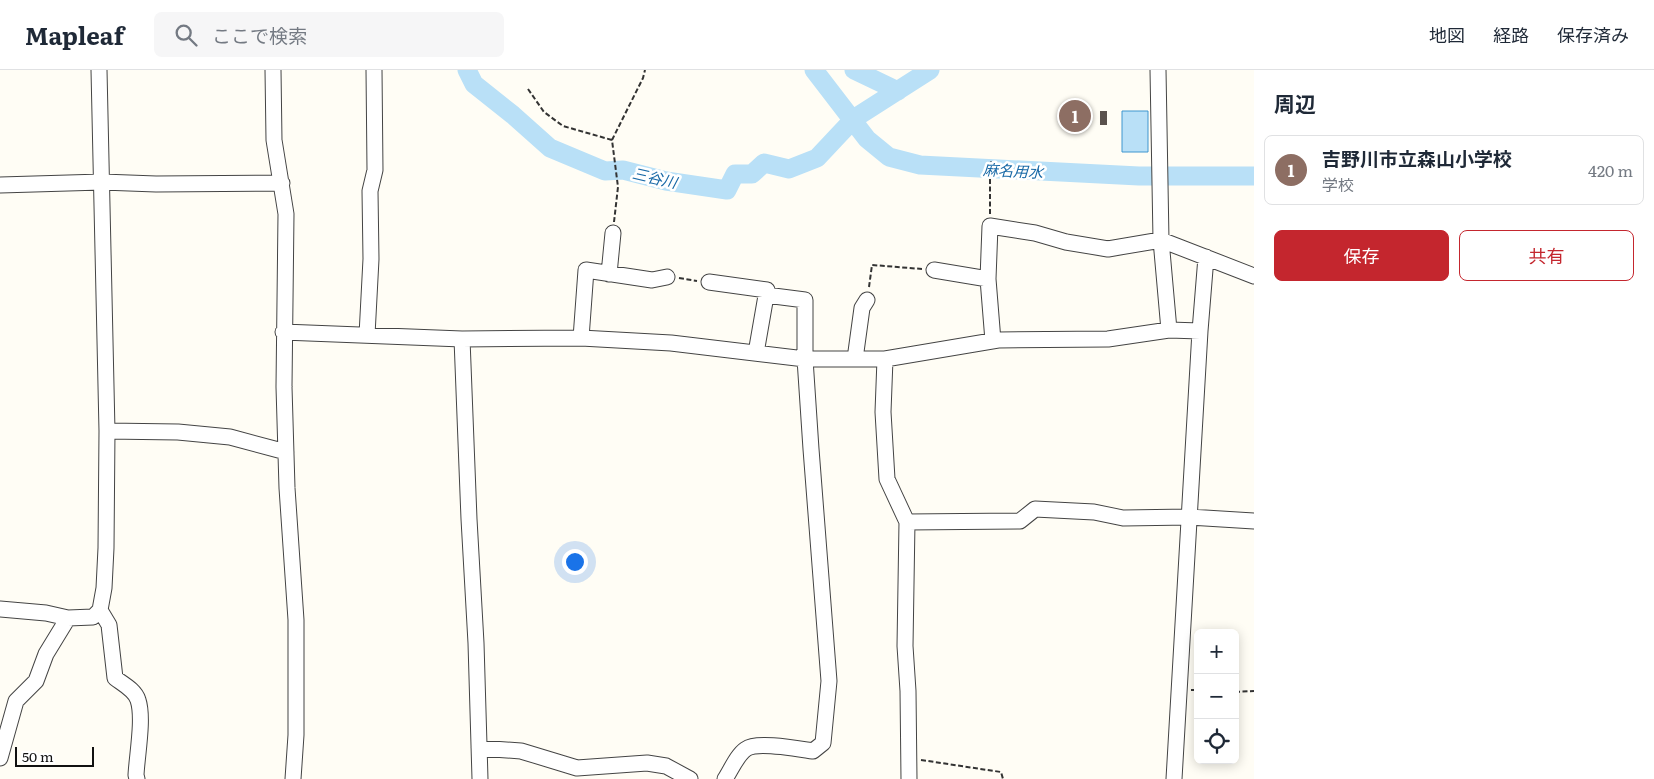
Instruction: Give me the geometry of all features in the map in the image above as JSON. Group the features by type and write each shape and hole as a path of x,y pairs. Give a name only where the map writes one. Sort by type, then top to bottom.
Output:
{"street":[{"path":"0,608 46,613 68,618 93,616 100,610 104,588 106,548 107,431 99,70"},
{"path":"273,70 274,140 286,214 283,332 287,488 296,620 296,735 293,779"},
{"path":"367,335 371,259 370,191 375,170 374,70"},
{"path":"1158,70 1161,240 1169,330"},
{"path":"0,184 102,182 156,184 282,183"},
{"path":"993,341 988,279 990,226 1036,233 1066,242 1108,249 1161,240 1254,276"},
{"path":"609,274 613,233"},
{"path":"1174,779 1206,257"},
{"path":"581,338 586,270 652,280 667,277"},
{"path":"934,270 988,279"},
{"path":"709,282 767,290 756,353"},
{"path":"725,779 746,748 762,745 814,751 823,743 829,680 805,359 804,300 766,295"},
{"path":"855,359 862,308 868,300"},
{"path":"283,332 462,339 581,338 671,343 805,359 885,360 993,341 1108,339 1169,330 1200,331"},
{"path":"462,339 476,643 480,779"},
{"path":"885,360 883,412 887,479 908,522 905,646 908,691 909,779"},
{"path":"107,431 178,432 230,437 286,452"},
{"path":"908,522 1020,521 1035,509 1094,512 1123,518 1189,517 1254,521"},
{"path":"100,610 109,626 115,678 131,689 138,699 140,719 137,779"},
{"path":"0,758 16,701 36,681 46,654 68,618"},
{"path":"479,748 521,751 578,768 647,764 666,766 690,779"}],"path":[{"path":"613,233 618,187 612,140 643,78 645,70"},
{"path":"528,89 544,112 563,126 612,140"},
{"path":"990,226 991,161"},
{"path":"868,300 872,265 934,270"},
{"path":"667,277 709,282"},
{"path":"1239,692 1254,691"},
{"path":"909,758 995,770 1001,772 1002,779"}],"water":[{"path":"1122,111 1148,111 1148,152 1122,152"}],"building":[{"path":"1100,111 1107,111 1107,125 1100,125"}],"waterway":[{"name":"三谷川","path":"467,70 474,84 550,148 605,171 623,170 666,181 727,190 735,174 752,174 764,163 789,169 817,158 848,125"},
{"name":"麻名用水","path":"814,70 867,139 889,157 920,165 1139,176 1254,176"},
{"path":"854,70 898,91"},
{"name":"三谷川","path":"858,116 930,70"}],"place":[{"name":"吉野川市立森山小学校","path":"1075,116"}]}
